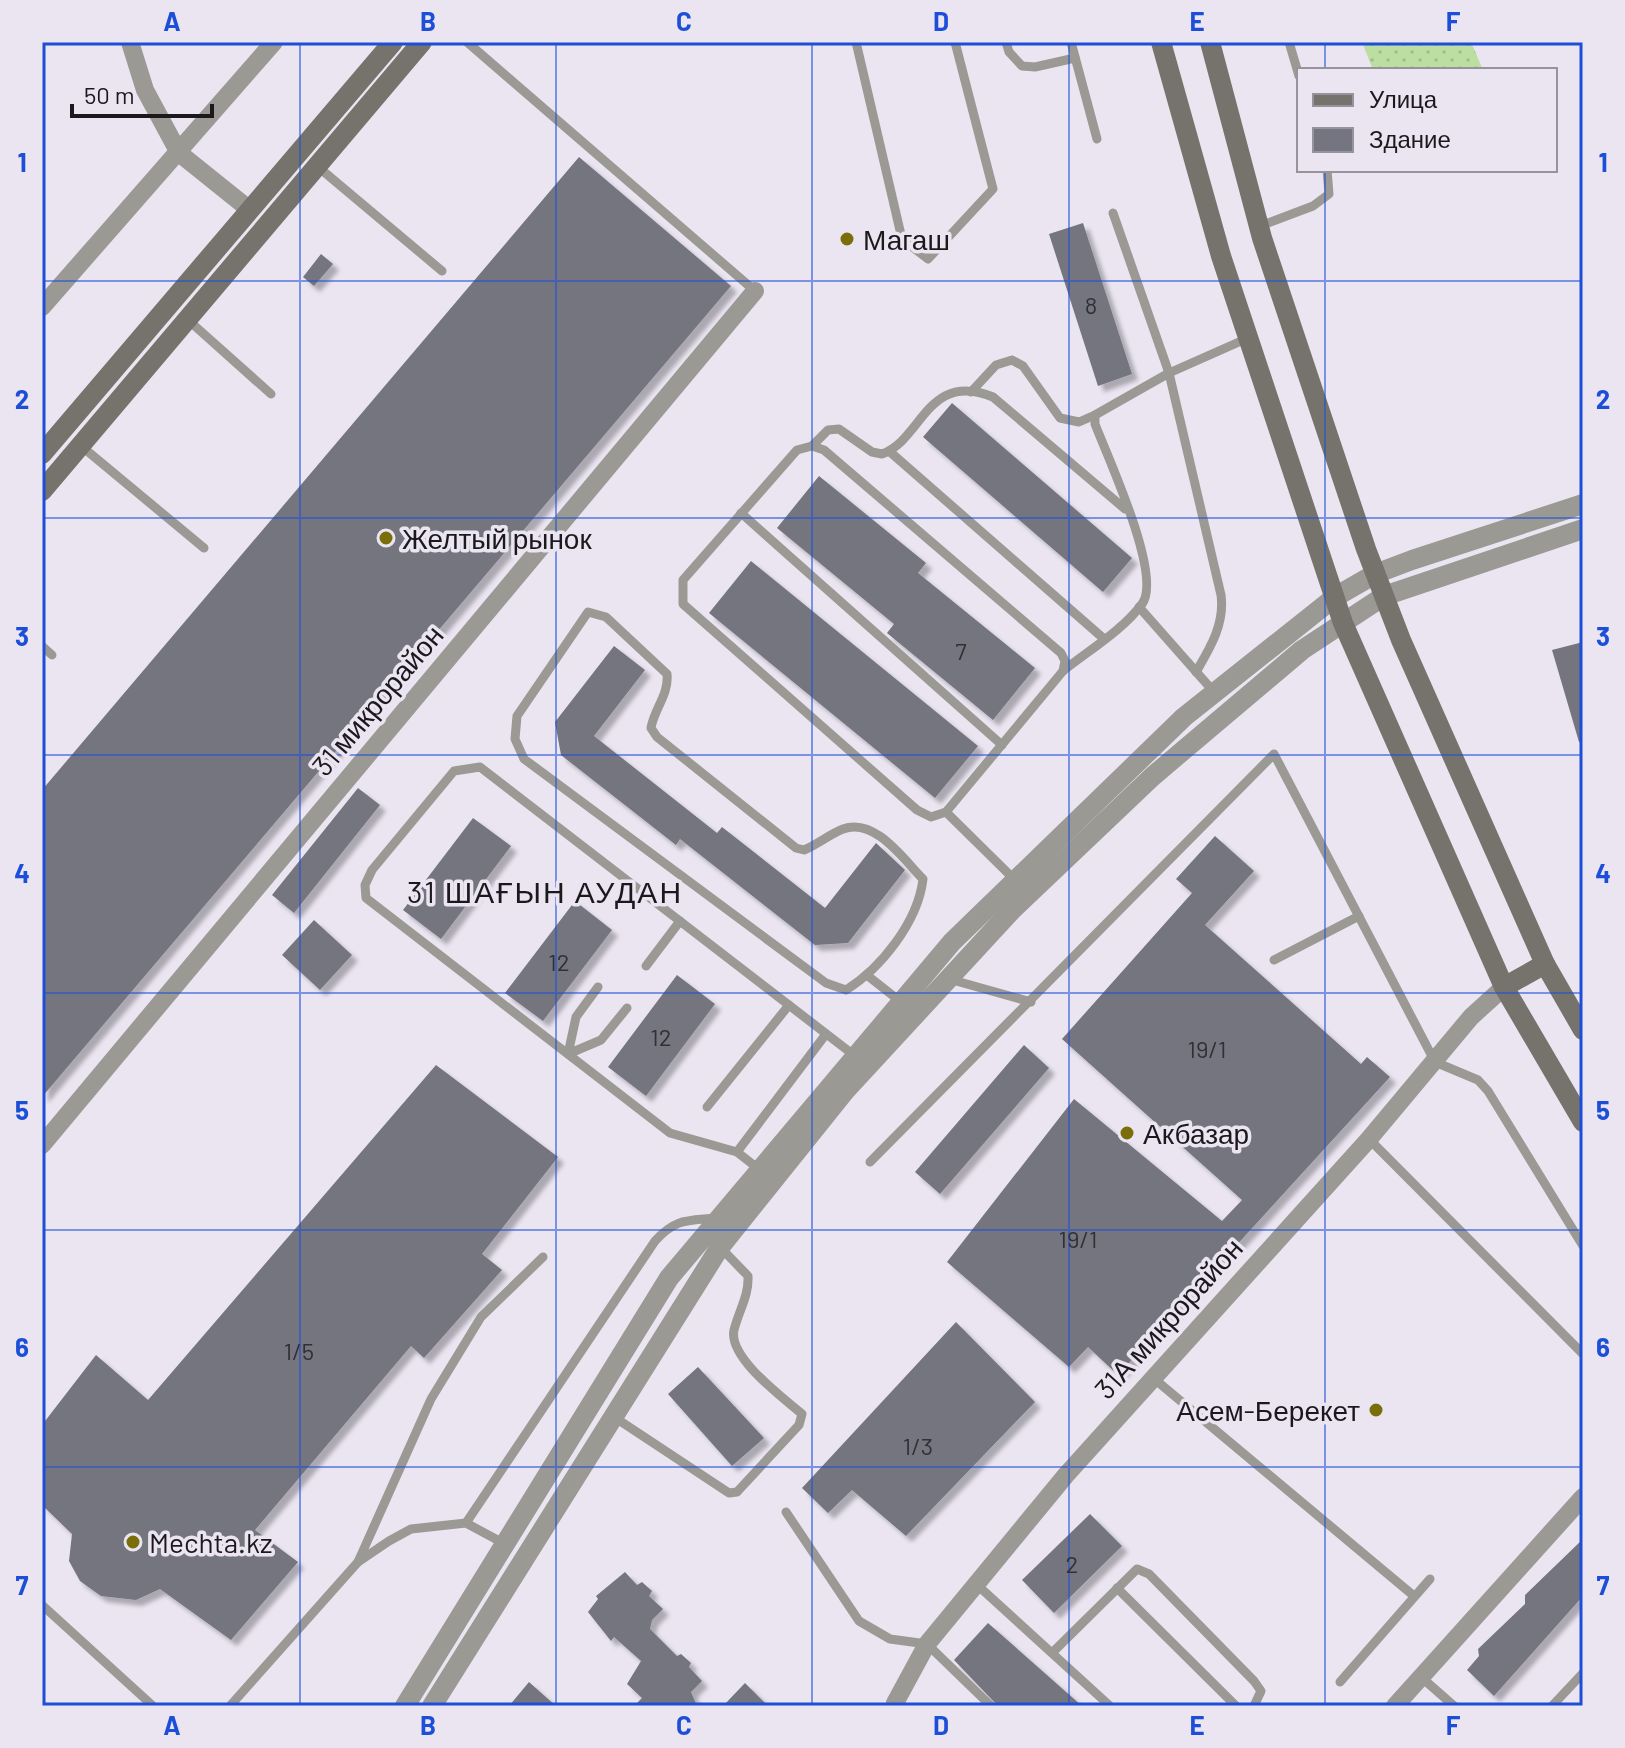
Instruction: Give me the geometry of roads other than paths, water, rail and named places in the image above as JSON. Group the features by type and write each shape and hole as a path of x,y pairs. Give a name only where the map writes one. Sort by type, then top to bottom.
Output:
{"main road":[{"path":"42,454 393,42"},
{"path":"42,491 422,42"},
{"path":"1161,42 1221,256 1343,623 1504,987 1583,1122"},
{"path":"1210,42 1259,227 1375,574 1545,964 1583,1030"},
{"path":"62,430 80,445"},
{"path":"1504,987 1545,964"}],"street":[{"path":"130,42 145,90 179,153 250,210"},
{"path":"42,307 274,42"},
{"name":"31 микрорайон","path":"42,1145 755,291"},
{"path":"405,1706 669,1278 952,942 1214,692 1335,597 1375,574 1583,504"},
{"path":"439,1703 612,1415 720,1247 845,1091 1012,910 1153,776 1302,650 1384,596 1583,529"},
{"name":"31А микрорайон","path":"894,1704 927,1644 975,1583 1152,1377 1369,1139 1471,1017 1504,987"},
{"path":"1395,1706 1583,1497"}],"lane":[{"path":"467,42 755,291"},
{"path":"856,42 902,239 928,259 993,189 955,42"},
{"path":"1006,42 1009,52 1022,66 1035,67 1075,58"},
{"path":"1071,42 1097,139"},
{"path":"1289,42 1297,69"},
{"path":"317,166 442,271"},
{"path":"1259,227 1313,206 1329,194 1327,172"},
{"path":"1113,213 1169,373 1223,607 1216,634 1196,672"},
{"path":"187,319 271,394"},
{"path":"971,392 996,365 1012,360 1023,366 1060,418 1079,422 1169,373 1248,338"},
{"path":"889,451 931,404 971,392 993,397 1128,512"},
{"path":"1095,415 1095,424 1148,564 1148,592 1139,607 1103,638 1063,671 946,812 931,817 917,810 683,604 680,592 683,580 797,450 812,446 828,430 839,429 872,452 889,451 1103,638"},
{"path":"80,445 204,548"},
{"path":"812,446 824,450 1061,653 1065,661 1063,671"},
{"path":"741,513 1002,745"},
{"path":"1139,607 1214,692"},
{"path":"588,612 606,617 667,674 668,684 651,728 657,737 796,848 804,850 846,828 861,830 881,835 923,879 915,912 868,976 846,990 826,983 524,759 515,739 517,716 588,612"},
{"path":"42,646 52,655"},
{"path":"870,1162 1274,754 1435,1062 1478,1080 1488,1091 1583,1246"},
{"path":"760,1170 737,1152 670,1133 366,898 365,885 372,870 454,771 480,767 855,1057"},
{"path":"946,812 1016,881"},
{"path":"1274,960 1359,916"},
{"path":"646,966 680,921"},
{"path":"868,976 901,1002"},
{"path":"948,979 1031,1002"},
{"path":"568,1054 576,1017 598,987"},
{"path":"707,1107 789,1005"},
{"path":"568,1054 601,1040 627,1008"},
{"path":"737,1152 826,1034"},
{"path":"1369,1139 1583,1354"},
{"path":"466,1523 655,1241 669,1226 681,1221 719,1218"},
{"path":"612,1415 729,1493 737,1492 799,1425 802,1414 742,1358 733,1343 733,1331 748,1290 748,1276 720,1247"},
{"path":"358,1562 431,1399 481,1317 543,1257"},
{"path":"1152,1377 1414,1596"},
{"path":"786,1512 859,1621 890,1639 927,1644 991,1706"},
{"path":"230,1706 358,1562 411,1529 466,1523 505,1544"},
{"path":"1054,1651 1137,1569 1149,1574 1254,1681 1261,1691 1254,1706"},
{"path":"1340,1682 1430,1579"},
{"path":"975,1583 1054,1651 1110,1706"},
{"path":"1117,1588 1236,1706"},
{"path":"42,1605 153,1706"},
{"path":"1552,1706 1583,1673"},
{"path":"1421,1677 1454,1706"}],"place":[{"name":"Магаш","path":"847,239"},
{"name":"Желтый рынок","path":"386,538"},
{"name":"Акбазар","path":"1127,1133"},
{"name":"Асем-Берекет","path":"1376,1410"},
{"name":"Mechta.kz","path":"133,1542"}],"district":[{"name":"31 ШАҒЫН АУДАН","path":"545,891"}]}
